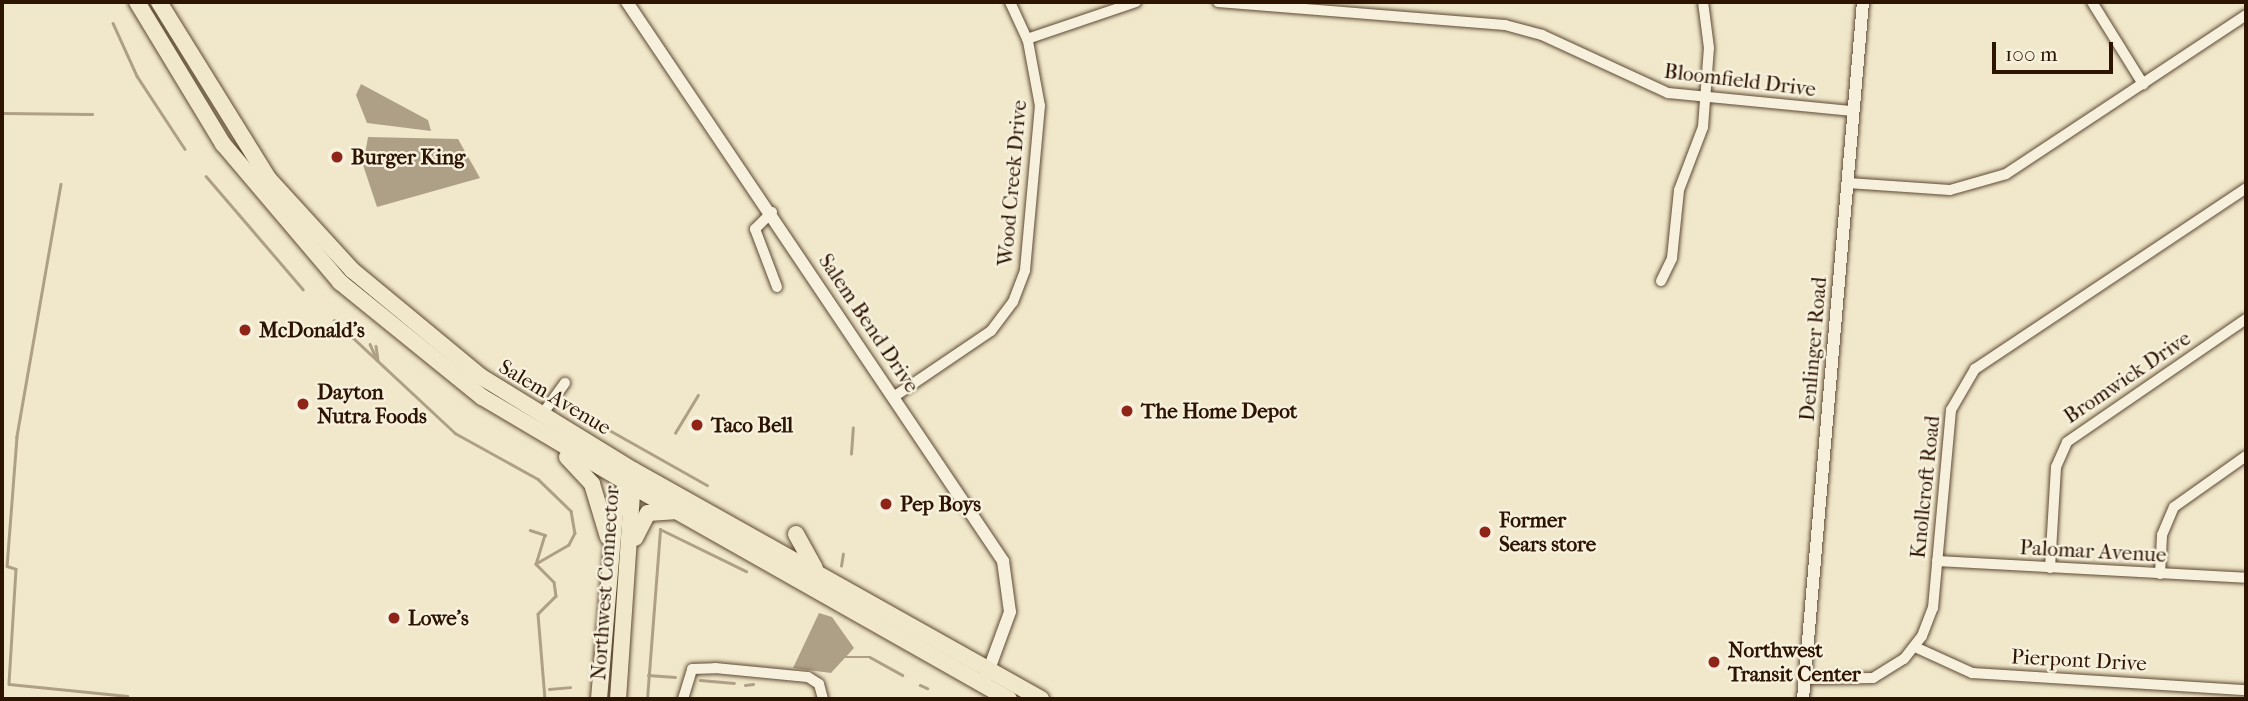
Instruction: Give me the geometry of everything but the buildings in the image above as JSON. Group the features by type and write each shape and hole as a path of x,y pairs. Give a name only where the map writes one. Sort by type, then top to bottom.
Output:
{"main road":[{"path":"136,2 223,144 270,204 346,276"},
{"name":"Salem Avenue","path":"159,2 268,178 346,276 427,356 526,425 821,575 1041,699"},
{"name":"Salem Avenue","path":"346,276 674,511 1009,699"},
{"path":"526,425 592,484 611,562"},
{"path":"611,562 630,480"},
{"name":"Northwest Connector","path":"618,699 629,557 630,480"},
{"path":"629,557 648,513 674,511"},
{"path":"796,534 821,575"},
{"name":"Northwest Connector","path":"599,699 611,562"}],"street":[{"name":"Salem Bend Drive","path":"627,2 895,396 1009,576 1010,612 983,685"},
{"name":"Wood Creek Drive","path":"895,396 991,331 1020,289 1040,119 1027,39 1010,2"},
{"path":"1027,39 1136,2"},
{"name":"Bloomfield Drive","path":"1218,2 1316,6 1527,30 1644,86 1706,99 1853,111"},
{"path":"1661,281 1672,258 1679,190 1700,138 1706,99 1709,39 1703,2"},
{"name":"Denlinger Road","path":"1803,699 1863,2"},
{"path":"2092,2 2143,84"},
{"path":"1847,183 1936,191 1990,180 2143,84 2246,15"},
{"name":"Knollcroft Road","path":"1805,680 1873,677 1915,647 1931,614 1949,422 1967,379 2246,188"},
{"path":"772,212 755,229 777,287"},
{"name":"Bromwick Drive","path":"2050,568 2056,467 2067,442 2246,319"},
{"path":"541,416 565,383"},
{"path":"2160,574 2162,535 2174,507 2246,456"},
{"name":"Palomar Avenue","path":"1937,561 2246,578"},
{"name":"Pierpont Drive","path":"1915,647 1972,673 2246,690"},
{"path":"683,699 690,672 706,668 808,677 819,684 822,699"}],"shaded area":[{"path":"361,84 428,120 431,131 367,123 356,95"},
{"path":"368,137 458,139 480,178 377,207 363,165"},
{"path":"819,613 832,617 854,648 831,673 793,668"}],"waterway":[{"path":"113,23 137,76 185,149"},
{"path":"2,113 92,114"},
{"path":"206,176 303,289"},
{"path":"61,184 17,437 7,566 16,569 9,684 127,696"},
{"path":"334,320 455,433 538,479 571,511 575,533 569,545 536,564 554,582 556,596 538,614 545,699"},
{"path":"370,344 377,360"},
{"path":"376,346 378,360"},
{"path":"675,433 698,395"},
{"path":"565,405 707,485"},
{"path":"851,454 853,428"},
{"path":"647,699 660,529 746,571"},
{"path":"530,530 545,535 536,564"},
{"path":"841,566 843,554"},
{"path":"844,657 870,657 902,675"},
{"path":"648,675 675,677"},
{"path":"700,680 734,683"},
{"path":"745,685 753,684"},
{"path":"920,685 927,688"},
{"path":"549,689 570,687"}],"place":[{"name":"Burger King","path":"337,157"},
{"name":"McDonald's","path":"245,330"},
{"name":"Dayton Nutra Foods","path":"303,404"},
{"name":"The Home Depot","path":"1127,411"},
{"name":"Taco Bell","path":"697,425"},
{"name":"Pep Boys","path":"886,504"},
{"name":"Former Sears store","path":"1485,532"},
{"name":"Lowe's","path":"394,618"},
{"name":"Northwest Transit Center","path":"1714,662"}]}
